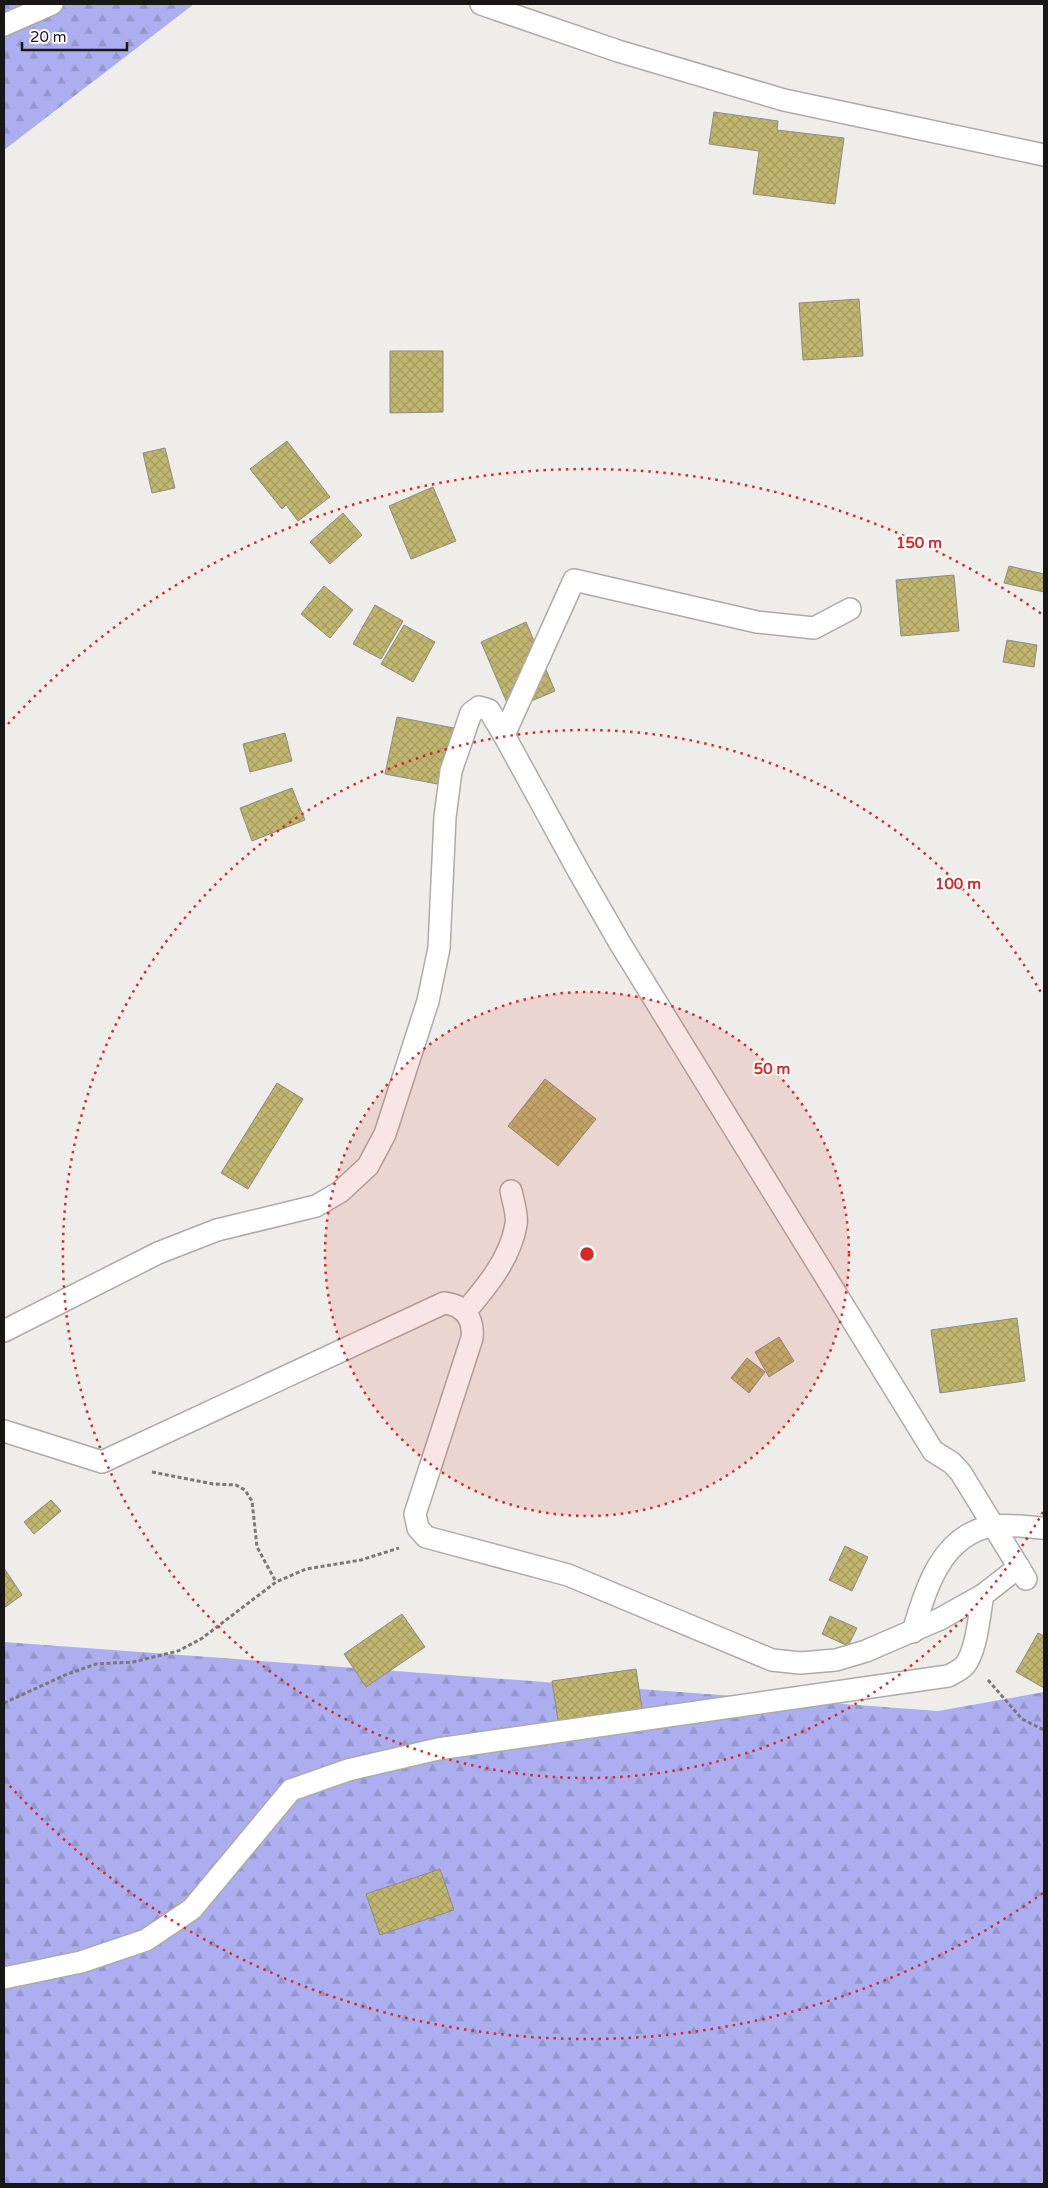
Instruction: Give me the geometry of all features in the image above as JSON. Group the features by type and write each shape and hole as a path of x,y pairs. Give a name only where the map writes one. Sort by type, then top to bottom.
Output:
{"lane":[{"path":"4,26 52,4"},
{"path":"481,4 618,51 784,100 1044,155"},
{"path":"504,735 574,580 757,622 804,627 814,628 850,609"},
{"path":"4,1332 158,1252 217,1230 316,1206 340,1192 368,1166 385,1134 428,1001 439,948 445,817 450,780 471,713 479,706 485,707 489,710 504,735 621,945 933,1451 958,1469 1022,1573 940,1620 913,1632 836,1660 800,1663 772,1660 568,1576 426,1537 418,1528 415,1514 472,1338 473,1328 466,1311 454,1304 444,1303 102,1462 4,1431"},
{"path":"466,1311 492,1280 511,1243 517,1223 511,1191"},
{"path":"913,1632 921,1603 942,1558 957,1541 972,1533 994,1526 1043,1528"},
{"path":"4,1978 81,1962 146,1940 192,1909 291,1790 348,1770 438,1749 940,1678 957,1672 968,1660 973,1647 983,1595"}],"path":[{"path":"148,1471 213,1484 236,1486 245,1490 252,1501 257,1547 276,1582"},
{"path":"4,1703 65,1674 96,1664 133,1662 178,1651 201,1639 276,1582 306,1569 386,1554 426,1537"},
{"path":"968,1660 1006,1698 1022,1719 1044,1730"}],"green space":[{"path":"4,4 194,4 4,150"},
{"path":"4,1642 938,1711 1044,1692 1044,2184 4,2184"}],"building":[{"path":"714,112 778,121 777,130 844,138 835,204 753,194 759,151 709,144"},
{"path":"859,299 863,356 803,360 799,303"},
{"path":"390,351 443,351 443,412 390,413"},
{"path":"287,441 330,497 298,521 286,505 282,509 250,469"},
{"path":"165,448 175,488 152,493 143,453"},
{"path":"433,487 456,541 411,559 389,506"},
{"path":"343,513 362,535 330,564 310,542"},
{"path":"1009,566 1044,574 1044,592 1004,583"},
{"path":"954,575 959,631 901,636 896,580"},
{"path":"324,586 353,610 330,638 301,614"},
{"path":"375,605 403,621 381,659 353,644"},
{"path":"526,622 555,691 510,710 481,642"},
{"path":"404,625 435,642 413,682 381,664"},
{"path":"1007,640 1037,645 1034,667 1003,662"},
{"path":"397,717 459,729 448,786 385,774"},
{"path":"285,733 292,761 250,772 243,744"},
{"path":"292,788 305,820 252,841 240,808"},
{"path":"545,1079 596,1119 558,1166 508,1126"},
{"path":"277,1083 303,1099 248,1189 221,1173"},
{"path":"1017,1318 1025,1381 940,1393 931,1330"},
{"path":"779,1337 794,1361 769,1377 755,1352"},
{"path":"747,1358 765,1372 749,1393 731,1378"},
{"path":"51,1500 61,1511 34,1534 24,1522"},
{"path":"845,1546 868,1557 852,1591 829,1580"},
{"path":"4,1568 22,1595 4,1608"},
{"path":"402,1614 425,1647 366,1687 344,1654"},
{"path":"830,1616 857,1628 848,1646 822,1634"},
{"path":"1038,1633 1044,1636 1044,1688 1016,1672"},
{"path":"636,1669 643,1715 559,1727 552,1681"},
{"path":"440,1869 454,1910 380,1935 366,1894"}]}
